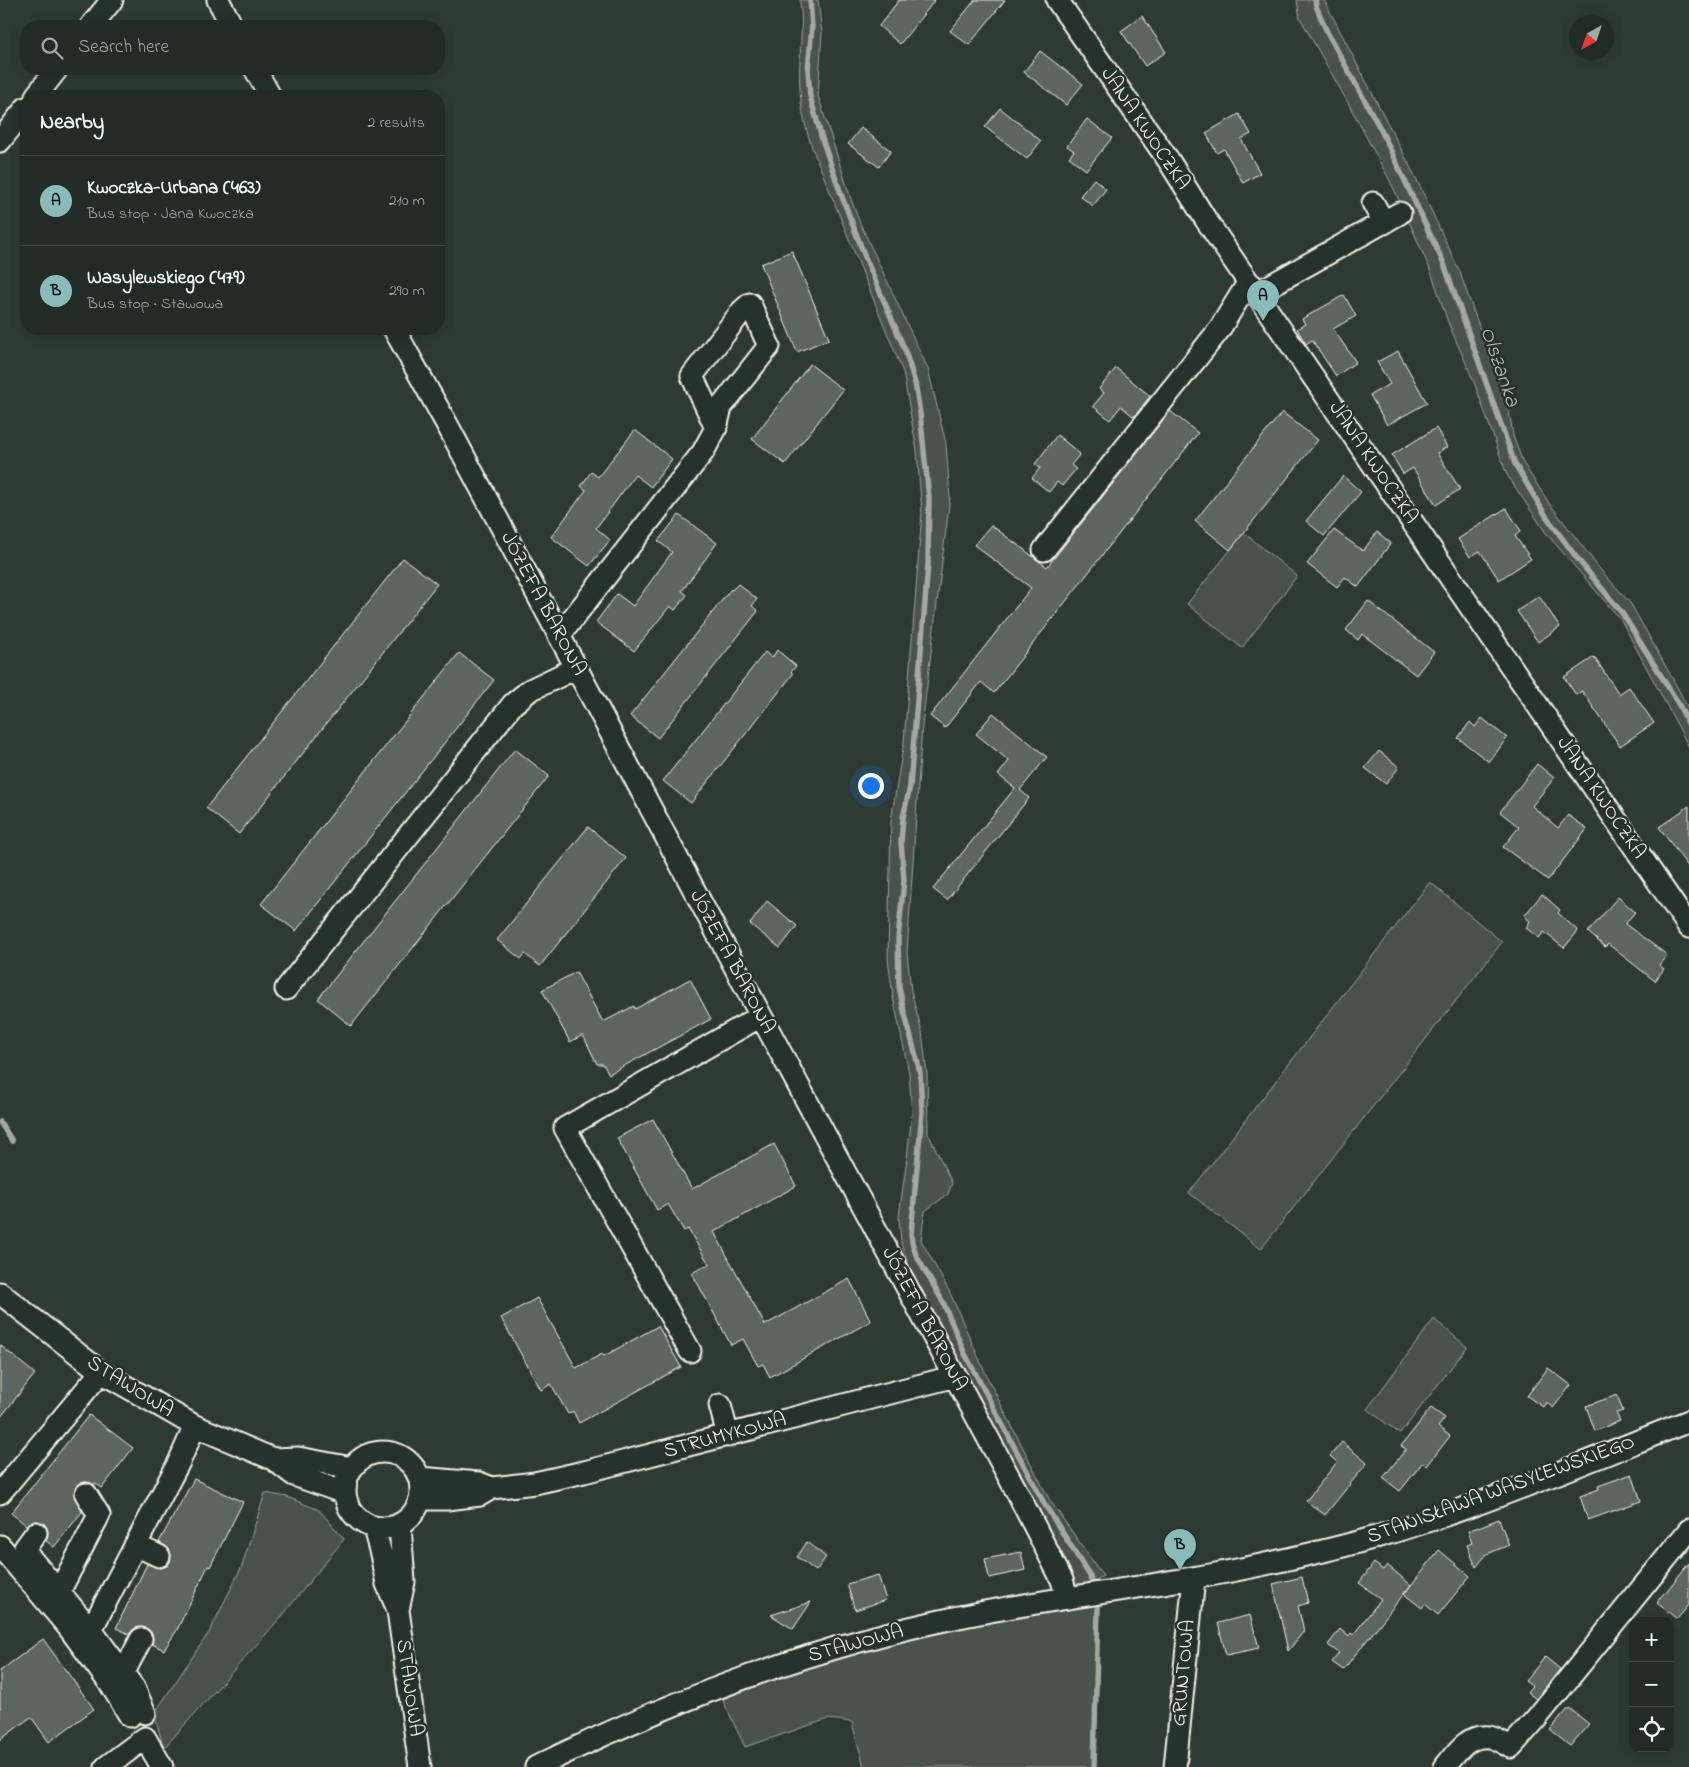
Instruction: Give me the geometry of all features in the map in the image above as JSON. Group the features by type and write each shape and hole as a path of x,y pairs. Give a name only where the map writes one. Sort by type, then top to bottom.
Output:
{"street":[{"path":"97,20 112,0"},
{"path":"218,0 229,20"},
{"name":"JANA KWOCZKA","path":"1057,0 1689,927"},
{"path":"41,90 52,75"},
{"path":"258,75 267,90"},
{"path":"0,141 20,116"},
{"path":"1044,550 1219,330 1243,291 1254,288 1392,218 1373,203"},
{"path":"559,636 703,452 716,428 721,408 769,346 750,304 742,311 692,376 716,428"},
{"name":"JÓZEFA BARONA","path":"397,335 449,428 761,1016 956,1376 1062,1580 1067,1597"},
{"path":"286,989 513,704 530,690 576,668"},
{"path":"690,1351 565,1128 761,1016"},
{"name":"STAWOWA","path":"0,1293 101,1372 195,1426 273,1459 294,1475 345,1493"},
{"path":"0,1494 101,1372"},
{"name":"STRUMYKOWA","path":"421,1499 447,1499 480,1495 492,1488 536,1483 728,1436 956,1376"},
{"path":"720,1405 728,1436"},
{"name":"STANISŁAWA WASYLEWSKIEGO","path":"1194,1578 1322,1551 1394,1533 1529,1484 1689,1421"},
{"path":"91,1630 179,1462 195,1426"},
{"path":"388,1452 405,1458 414,1467 420,1478 422,1488 421,1499 416,1510 409,1519 400,1525 384,1529 374,1528 358,1519 351,1511 345,1493 346,1480 352,1468 359,1460 370,1454 388,1452"},
{"name":"STAWOWA","path":"273,1459 298,1458 352,1468"},
{"name":"STRUMYKOWA","path":"420,1478 479,1483 492,1488"},
{"path":"59,1592 99,1515 86,1494"},
{"name":"STAWOWA","path":"398,1610 404,1582 400,1525"},
{"name":"STAWOWA","path":"374,1528 387,1584 398,1610 420,1767"},
{"path":"1445,1767 1463,1745 1475,1738 1490,1737 1511,1747 1689,1530"},
{"path":"0,1546 69,1628 111,1685 138,1714 134,1688 91,1630 27,1554 25,1548 36,1533"},
{"path":"136,1545 159,1556"},
{"name":"STAWOWA","path":"536,1767 580,1745 750,1675 857,1642 957,1618 1067,1597 1194,1578"},
{"name":"GRUNTOWA","path":"1175,1767 1194,1578"},
{"path":"123,1674 141,1639"},
{"path":"106,1767 145,1738 162,1767"}],"shaded area":[{"path":"800,0 818,0 822,33 818,96 860,223 928,369 946,444 950,497 922,726 907,952 911,991 922,1032 927,1074 928,1133 952,1183 948,1194 925,1211 921,1240 950,1293 988,1379 1049,1499 1103,1576 1067,1597 1098,1607 1094,1767 864,1767 852,1722 828,1719 745,1747 717,1688 1066,1597 914,1280 901,1243 899,1216 912,1114 909,1073 893,997 888,958 891,820 904,742 922,512 917,451 903,372 813,150 804,120 800,78"},
{"path":"1297,0 1324,0 1416,178 1459,270 1509,411 1513,436 1523,463 1549,503 1599,568 1631,604 1689,710 1689,747 1621,620 1546,533 1507,475 1474,382 1448,322 1431,272 1407,217 1347,101 1300,18"},
{"path":"1244,533 1297,576 1242,648 1187,604"},
{"path":"1430,882 1502,942 1261,1249 1189,1193"},
{"path":"1434,1319 1467,1347 1400,1434 1367,1409"},
{"path":"265,1493 287,1497 319,1510 344,1539 282,1616 164,1748 154,1714 210,1631 242,1566"}],"building":[{"path":"899,0 935,0 900,44 879,26"},
{"path":"975,0 1005,0 969,45 950,31"},
{"path":"1142,16 1166,52 1145,66 1121,31"},
{"path":"1040,51 1083,84 1066,105 1024,72"},
{"path":"1000,108 1041,141 1027,159 985,127"},
{"path":"1239,114 1251,134 1241,139 1260,173 1243,183 1224,149 1217,153 1206,133"},
{"path":"1087,119 1112,138 1086,170 1069,157 1074,151 1067,146"},
{"path":"861,128 891,151 879,167 848,144"},
{"path":"1094,179 1106,189 1093,206 1080,196"},
{"path":"792,251 829,339 797,352 761,264"},
{"path":"1344,295 1356,316 1333,329 1356,362 1336,376 1312,340 1306,344 1297,329 1305,324 1302,319"},
{"path":"1398,351 1427,403 1387,425 1370,395 1390,384 1377,362"},
{"path":"810,364 843,390 785,464 752,439"},
{"path":"1116,368 1150,396 1134,417 1121,406 1110,420 1093,406 1104,393 1099,389"},
{"path":"1170,411 1198,433 994,693 981,682 945,728 930,716 1031,588 974,545 991,525 1047,567"},
{"path":"1282,412 1318,440 1230,550 1195,521"},
{"path":"1436,428 1447,447 1437,453 1460,489 1436,505 1413,468 1403,474 1392,455"},
{"path":"635,430 672,459 651,487 635,475 596,528 610,540 589,566 551,537 586,490 581,486 591,472 598,477"},
{"path":"1057,435 1080,454 1071,465 1076,469 1062,486 1057,482 1049,492 1032,478 1040,468 1035,464"},
{"path":"1343,476 1361,492 1324,536 1306,521"},
{"path":"1506,508 1521,531 1515,536 1531,559 1499,580 1480,551 1470,557 1458,539"},
{"path":"679,515 717,543 682,591 687,595 675,610 670,606 634,651 596,622 617,594 633,606 672,552 658,541"},
{"path":"1334,530 1363,551 1377,532 1391,543 1358,587 1345,577 1337,587 1307,564"},
{"path":"403,558 437,584 239,834 206,808"},
{"path":"738,584 757,599 752,606 758,611 658,738 630,716 731,589"},
{"path":"1539,596 1560,627 1538,642 1517,611"},
{"path":"1368,601 1434,652 1416,675 1362,634 1358,640 1346,630"},
{"path":"777,650 796,666 791,672 793,674 691,803 663,781 765,652 772,658"},
{"path":"459,653 494,680 296,931 261,904"},
{"path":"1594,657 1619,694 1629,687 1654,723 1620,746 1582,691 1576,695 1564,677"},
{"path":"993,713 1047,757 1020,790 1029,798 947,900 933,889 1015,788 998,775 1009,761 976,734"},
{"path":"1482,718 1507,738 1489,762 1458,738 1470,722 1475,727"},
{"path":"515,749 549,776 351,1026 318,999"},
{"path":"1379,751 1399,767 1386,784 1365,768"},
{"path":"1537,764 1554,778 1532,806 1558,828 1568,815 1587,829 1548,880 1503,847 1519,827 1500,812"},
{"path":"1689,806 1689,868 1659,827"},
{"path":"588,827 626,858 540,966 525,954 521,959 497,940"},
{"path":"1542,894 1560,910 1558,913 1578,931 1564,948 1544,932 1539,938 1526,928 1530,921 1524,916"},
{"path":"1618,897 1635,912 1625,924 1667,955 1659,965 1664,969 1655,981 1608,944 1605,947 1588,932"},
{"path":"767,901 797,926 780,948 750,924"},
{"path":"576,972 603,1022 634,1006 635,1009 690,979 711,1019 609,1074 603,1064 597,1064 583,1035 570,1042 542,990"},
{"path":"653,1119 692,1189 774,1144 796,1186 714,1232 765,1325 849,1279 871,1321 770,1377 763,1364 758,1366 743,1339 731,1345 692,1273 709,1264 688,1229 684,1231 668,1204 657,1210 617,1138"},
{"path":"537,1298 576,1368 602,1354 604,1356 658,1326 681,1367 579,1423 573,1411 568,1414 551,1384 541,1390 501,1318"},
{"path":"0,1345 35,1374 0,1418"},
{"path":"1548,1368 1571,1385 1553,1408 1546,1402 1543,1407 1527,1396"},
{"path":"1617,1395 1623,1411 1616,1413 1620,1421 1595,1431 1586,1406"},
{"path":"1431,1408 1445,1418 1438,1427 1450,1436 1427,1466 1423,1462 1400,1491 1383,1478 1406,1449 1401,1446"},
{"path":"89,1415 133,1448 102,1488 95,1483 94,1485 86,1482 80,1483 75,1488 74,1495 82,1512 54,1547 46,1541 48,1534 44,1523 37,1521 26,1525 11,1513"},
{"path":"1342,1442 1367,1463 1325,1515 1306,1501 1337,1462 1330,1456"},
{"path":"1632,1474 1641,1501 1588,1520 1580,1496 1599,1489 1598,1486"},
{"path":"194,1479 243,1502 210,1567 208,1566 177,1630 164,1650 152,1644 152,1633 146,1628 135,1628 129,1634 116,1628 147,1564 161,1568 167,1566 170,1562 171,1555 169,1549 159,1542"},
{"path":"1499,1519 1509,1545 1487,1554 1476,1567 1467,1545 1472,1543 1468,1531"},
{"path":"807,1542 826,1557 816,1571 797,1557"},
{"path":"1439,1550 1470,1576 1438,1615 1425,1604 1422,1608 1404,1594"},
{"path":"1021,1552 1025,1570 989,1578 985,1559"},
{"path":"1374,1563 1383,1570 1387,1565 1411,1585 1343,1670 1332,1662 1339,1653 1328,1645 1340,1629 1348,1636 1351,1633 1353,1635 1381,1599 1359,1583"},
{"path":"1689,1563 1689,1605 1677,1619 1657,1603"},
{"path":"878,1575 886,1600 855,1610 847,1584"},
{"path":"1302,1577 1308,1603 1298,1606 1304,1631 1288,1651 1273,1584"},
{"path":"811,1602 793,1629 771,1615"},
{"path":"1250,1615 1259,1648 1226,1655 1218,1623"},
{"path":"43,1639 94,1709 49,1742 31,1717 0,1740 0,1671"},
{"path":"1545,1657 1560,1669 1536,1699 1527,1692 1532,1686 1525,1681"},
{"path":"1569,1708 1589,1724 1570,1746 1550,1730"}],"waterway":[{"path":"810,0 812,26 808,70 810,96 822,139 841,194 865,257 905,350 915,383 929,498 928,565 910,786 903,818 901,842 904,880 898,939 899,986 920,1072 922,1112 911,1233 912,1242 916,1255 943,1302 964,1352 1045,1505 1090,1576 1098,1607 1094,1767"},
{"name":"Olszanka","path":"1315,0 1327,32 1381,130 1444,264 1515,464 1546,516 1576,557 1622,613 1678,703 1689,725"},
{"path":"0,1122 12,1141"}],"place":[{"name":"Kwoczka-Urbana (463)","path":"1263,321"},
{"name":"Wasylewskiego (479)","path":"1180,1570"}]}
